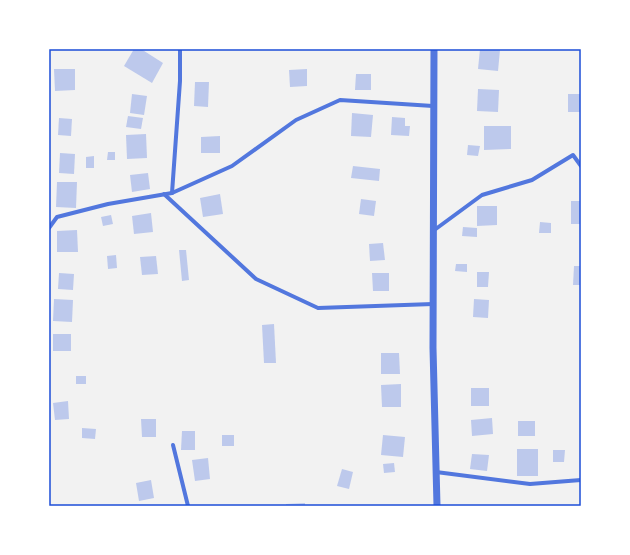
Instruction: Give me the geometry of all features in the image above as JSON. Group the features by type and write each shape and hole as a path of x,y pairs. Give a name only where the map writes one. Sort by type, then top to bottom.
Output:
{"street":[{"path":"172,193 180,81 180,49"},
{"path":"434,49 432,232 437,506"},
{"path":"49,228 57,217 108,204 172,193 232,166 296,120 340,100 434,106"},
{"path":"432,232 482,195 532,180 573,155 581,166"},
{"path":"164,194 256,279 318,308 433,304"},
{"path":"173,445 188,506"},
{"path":"436,472 530,484 581,480"}],"building":[{"path":"134,49 141,49 163,63 152,83 124,66"},
{"path":"480,49 500,50 498,71 478,69"},
{"path":"54,69 75,69 75,90 55,91"},
{"path":"307,69 307,86 290,87 289,70"},
{"path":"356,74 371,74 371,90 355,90"},
{"path":"195,82 209,82 208,107 194,106"},
{"path":"478,89 499,90 498,112 477,111"},
{"path":"132,94 147,96 144,115 130,113"},
{"path":"568,94 581,94 581,112 568,112"},
{"path":"352,113 373,115 371,137 351,136"},
{"path":"128,116 143,118 141,129 126,127"},
{"path":"392,117 405,118 405,126 410,126 409,136 391,135"},
{"path":"59,118 72,119 71,136 58,135"},
{"path":"484,126 511,126 511,149 484,150"},
{"path":"146,134 147,158 127,159 126,135"},
{"path":"220,136 220,153 201,153 201,137"},
{"path":"468,145 480,146 478,156 467,155"},
{"path":"108,152 115,152 115,160 107,160"},
{"path":"60,153 75,154 74,174 59,173"},
{"path":"94,156 94,168 86,168 86,157"},
{"path":"353,166 380,169 379,181 351,178"},
{"path":"148,173 150,189 132,192 130,175"},
{"path":"57,182 77,182 76,208 56,207"},
{"path":"220,194 223,214 203,217 200,198"},
{"path":"361,199 376,201 374,216 359,214"},
{"path":"571,201 581,201 581,224 571,224"},
{"path":"477,206 497,206 497,225 477,226"},
{"path":"151,213 153,232 134,234 132,216"},
{"path":"111,215 113,224 103,226 101,217"},
{"path":"540,222 551,223 551,233 539,233"},
{"path":"463,227 477,228 477,237 462,236"},
{"path":"77,230 78,252 57,252 57,231"},
{"path":"383,243 385,260 370,261 369,244"},
{"path":"179,250 186,250 189,280 182,281"},
{"path":"116,255 117,268 108,269 107,256"},
{"path":"156,256 158,274 142,275 140,257"},
{"path":"456,264 467,264 467,272 455,271"},
{"path":"574,266 581,266 581,285 573,285"},
{"path":"477,272 489,272 488,287 477,287"},
{"path":"59,273 74,274 73,290 58,289"},
{"path":"372,273 389,273 389,291 373,291"},
{"path":"54,299 73,300 72,322 53,321"},
{"path":"474,299 489,300 488,318 473,317"},
{"path":"274,324 276,363 264,363 262,325"},
{"path":"53,334 71,334 71,351 53,351"},
{"path":"381,353 399,353 400,374 381,374"},
{"path":"76,376 86,376 86,384 76,384"},
{"path":"401,384 401,407 382,407 381,385"},
{"path":"471,388 489,388 489,406 471,406"},
{"path":"68,401 69,419 55,420 53,403"},
{"path":"492,418 493,434 472,436 471,420"},
{"path":"141,419 156,419 156,437 142,437"},
{"path":"518,421 535,421 535,436 518,436"},
{"path":"82,428 96,429 95,439 82,438"},
{"path":"182,431 195,431 195,450 181,450"},
{"path":"222,435 234,435 234,446 222,446"},
{"path":"383,435 405,437 403,457 381,455"},
{"path":"517,449 538,449 538,476 517,476"},
{"path":"553,450 565,450 564,462 553,462"},
{"path":"472,454 489,455 487,471 470,469"},
{"path":"208,458 210,479 195,481 192,460"},
{"path":"394,463 395,472 384,473 383,464"},
{"path":"342,469 353,472 349,489 337,486"},
{"path":"151,480 154,498 139,501 136,483"},
{"path":"305,503 305,506 286,506 286,504"}]}
